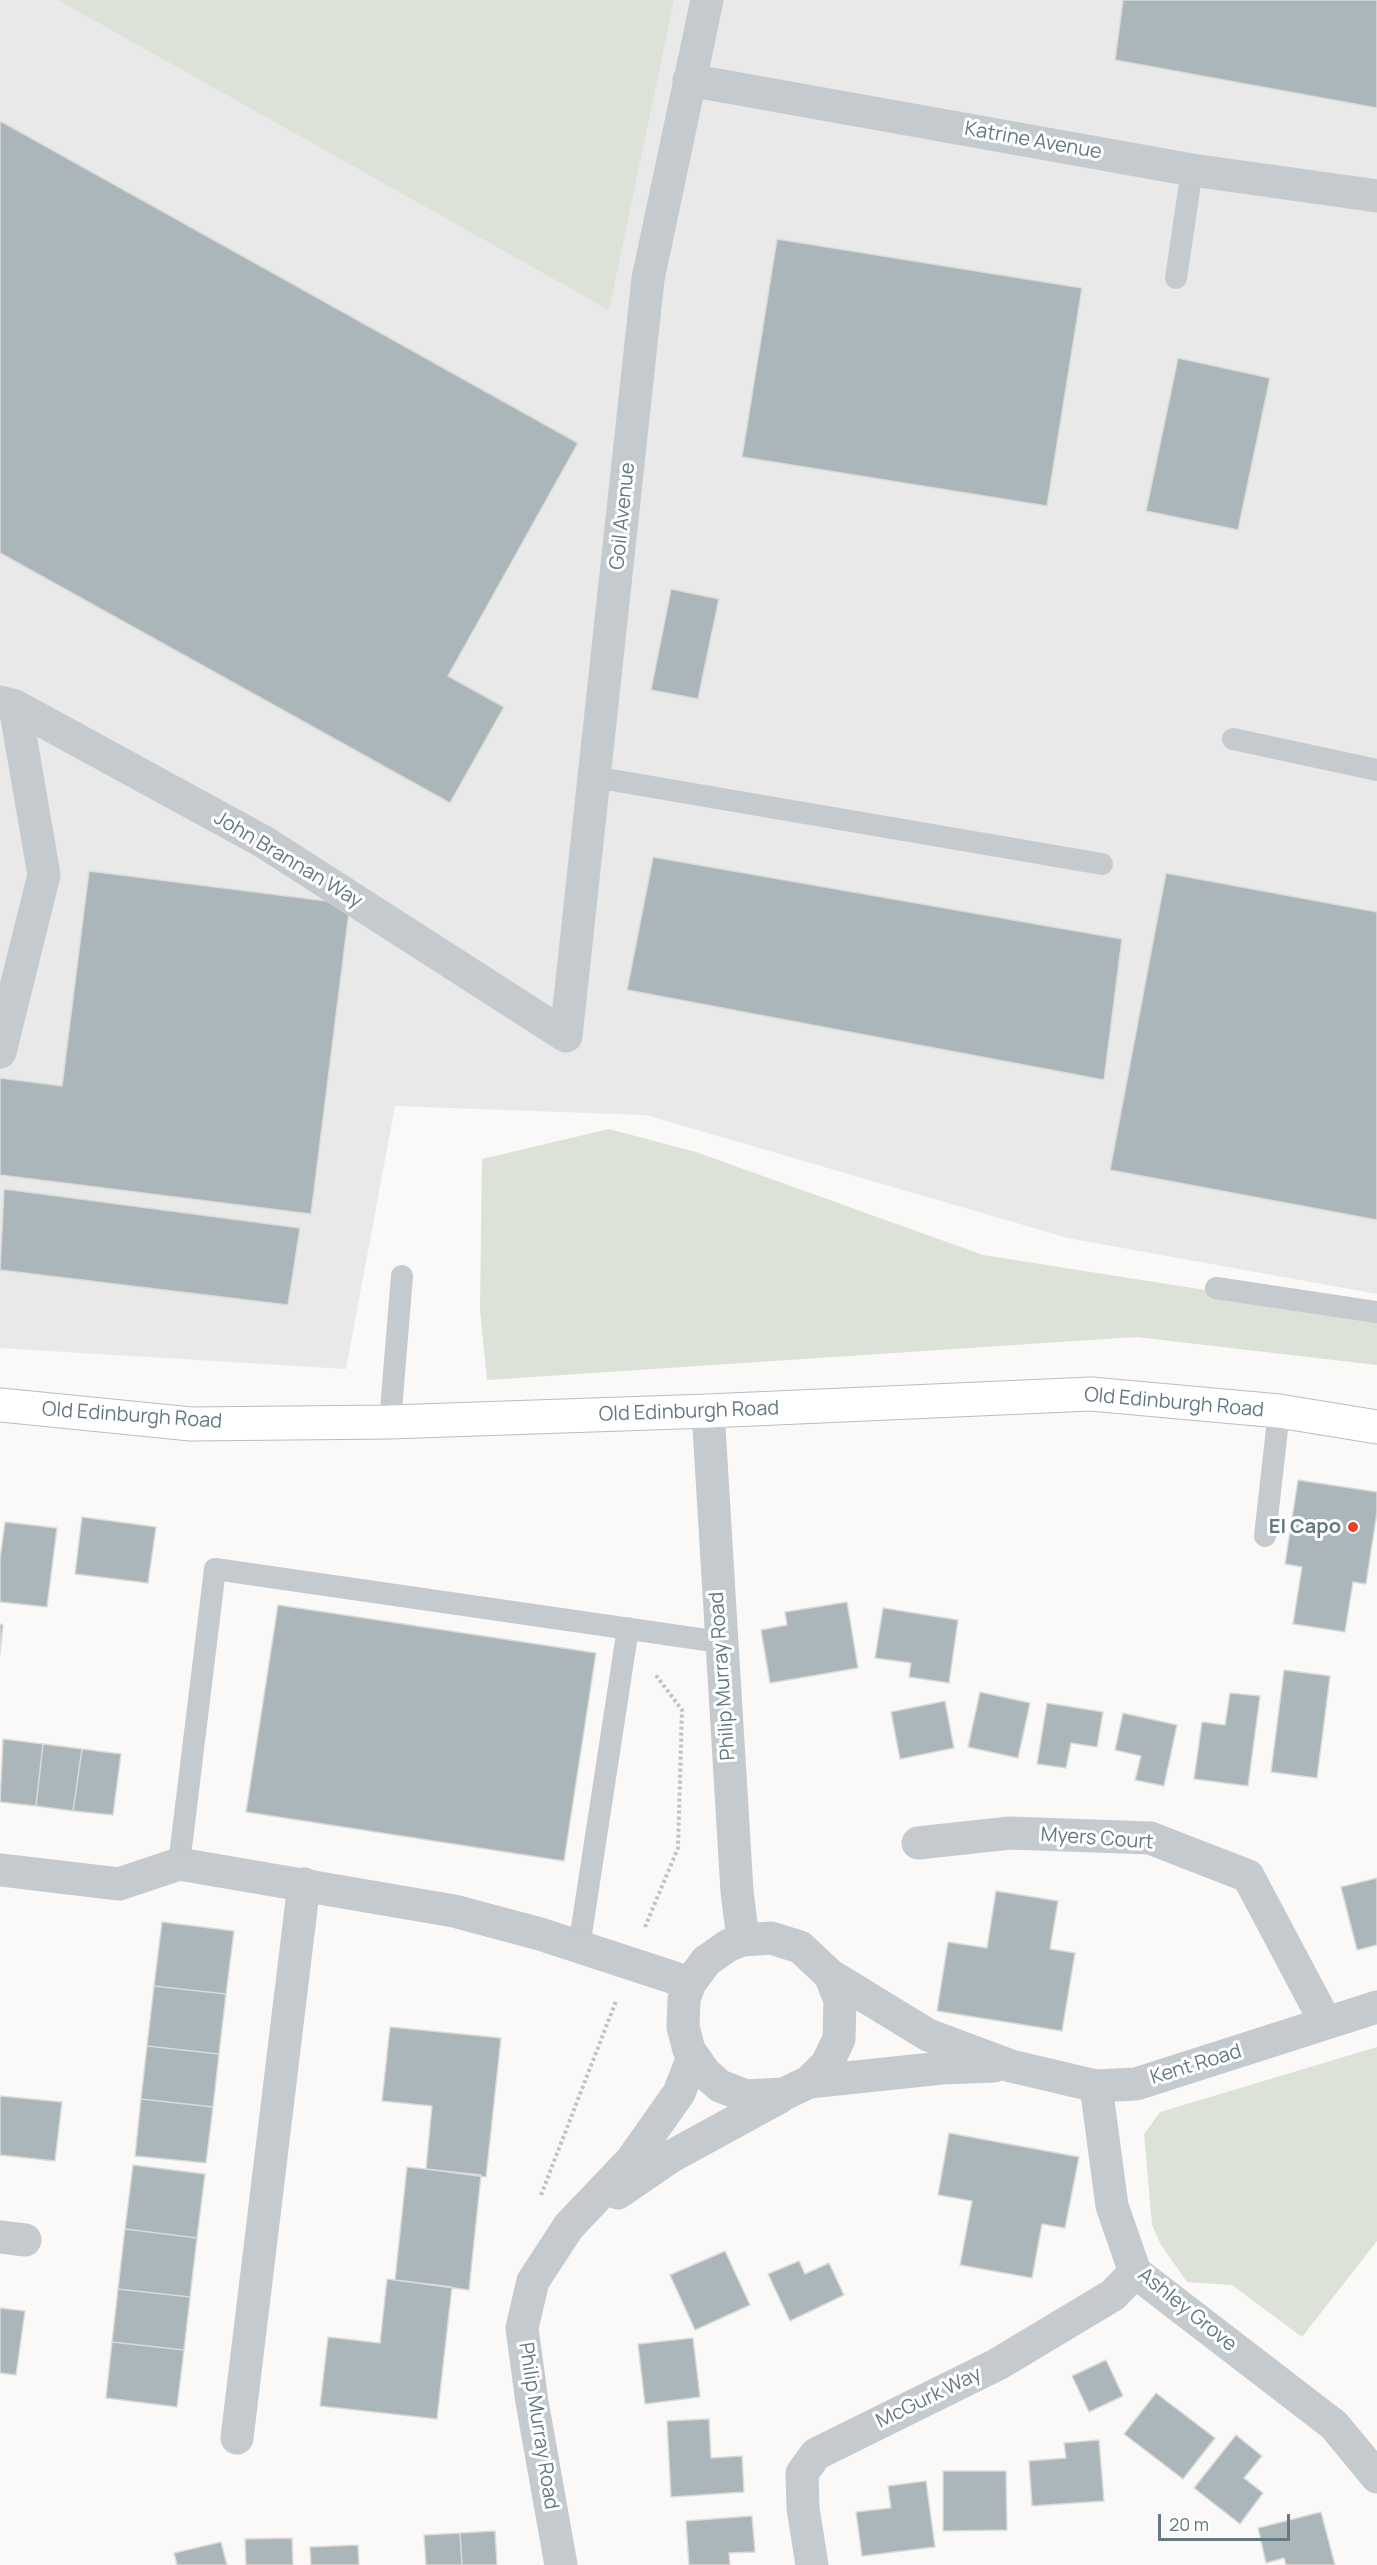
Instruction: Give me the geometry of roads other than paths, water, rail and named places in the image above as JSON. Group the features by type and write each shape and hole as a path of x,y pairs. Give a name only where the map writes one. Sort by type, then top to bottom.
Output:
{"main road":[{"name":"Old Edinburgh Road","path":"0,1405 191,1424 390,1422 1092,1394 1279,1411 1377,1427"}],"street":[{"name":"Goil Avenue","path":"566,1036 648,279 707,0"},
{"name":"Katrine Avenue","path":"689,80 1191,170 1377,196"},
{"name":"John Brannan Way","path":"7,704 264,842 566,1036"},
{"path":"0,1052 44,874 7,704"},
{"name":"Philip Murray Road","path":"708,1411 720,1642 737,1891 743,1940"},
{"name":"Myers Court","path":"918,1843 1010,1833 1150,1838 1248,1876 1326,2022"},
{"path":"0,1870 119,1884 179,1863 454,1911 579,1947 690,1983"},
{"path":"237,2438 304,1884"},
{"name":"Philip Murray Road","path":"570,2226 672,2156 796,2088 827,2064 839,2039 840,2000 830,1975 800,1947 771,1938 743,1940 729,1945 706,1961 690,1983 684,2000 683,2027 693,2057 705,2073 720,2086 746,2096 796,2088"},
{"name":"Kent Road","path":"830,1975 928,2035 1011,2066 1096,2086 1136,2084 1377,2007"},
{"name":"Philip Murray Road","path":"561,2565 532,2402 522,2328 533,2282 570,2226 631,2161 679,2093 693,2057"},
{"name":"Kent Road","path":"796,2088 942,2068 1011,2066"},
{"name":"Ashley Grove","path":"1096,2086 1112,2206 1135,2272 1334,2425 1377,2477"},
{"name":"McGurk Way","path":"812,2565 803,2508 802,2473 816,2454 998,2364 1113,2295 1135,2272"}],"lane":[{"path":"1176,278 1191,170"},
{"path":"1233,739 1377,770"},
{"path":"594,777 1102,864"},
{"path":"390,1422 402,1276"},
{"path":"1216,1288 1377,1312"},
{"path":"1264,1536 1279,1411"},
{"path":"179,1863 215,1569 720,1642"},
{"path":"579,1947 628,1628"}],"place":[{"name":"El Capo","path":"1353,1527"}]}
